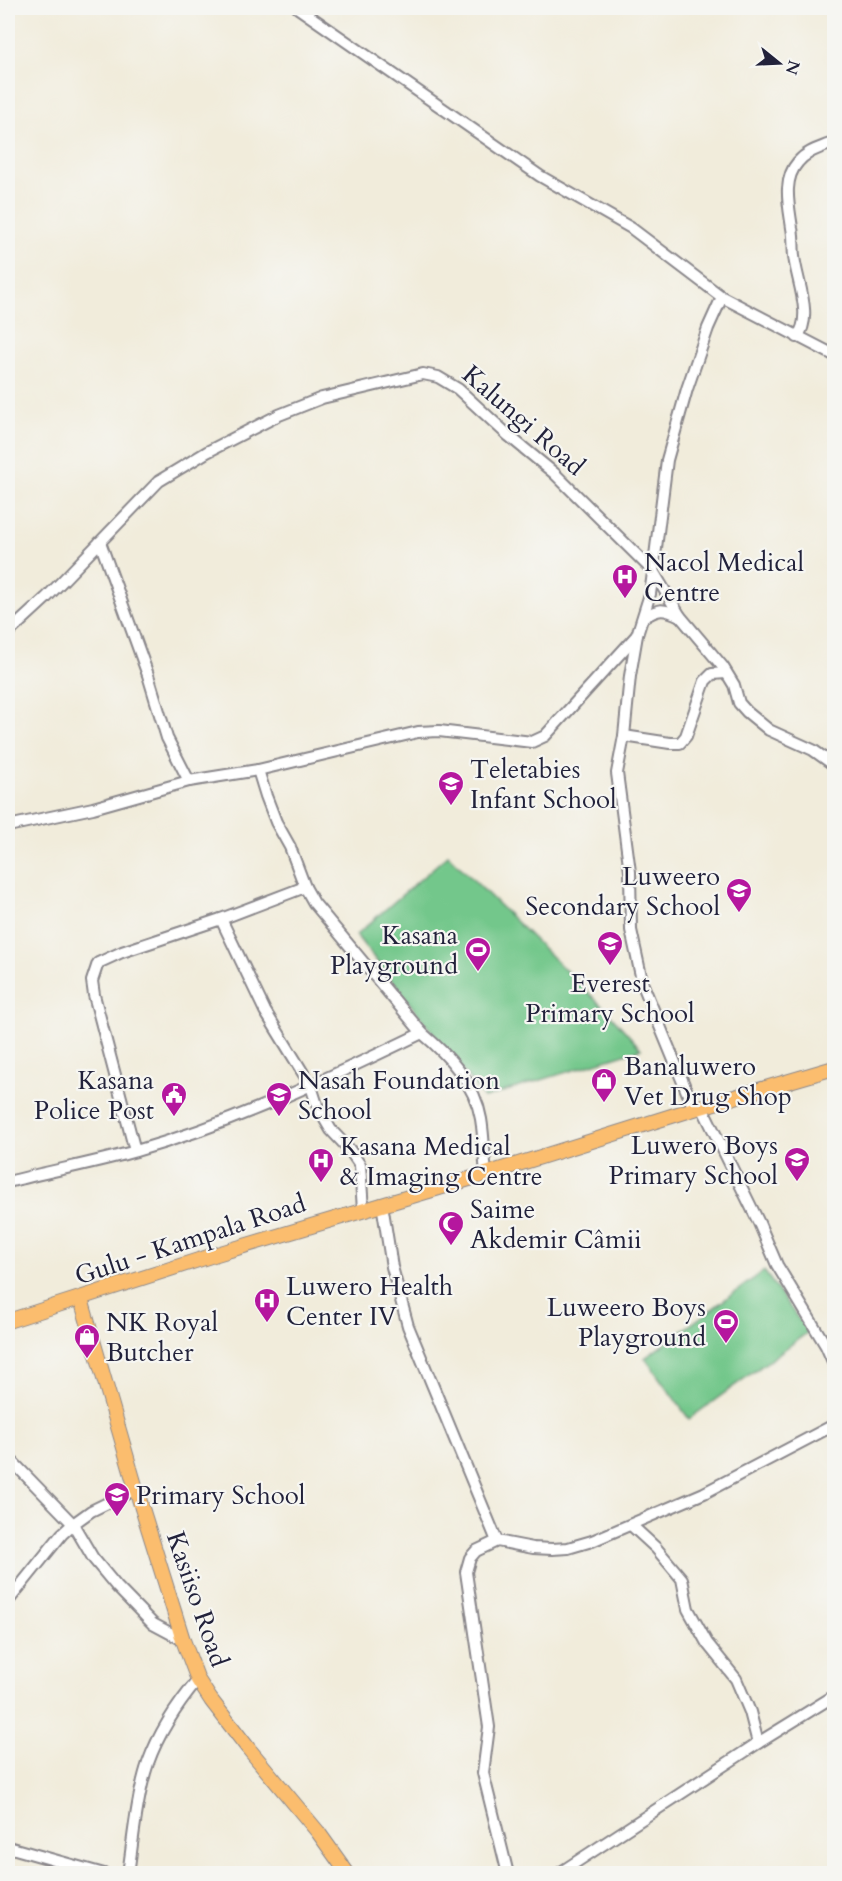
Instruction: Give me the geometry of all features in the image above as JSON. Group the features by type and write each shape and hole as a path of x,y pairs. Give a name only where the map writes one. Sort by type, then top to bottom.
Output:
{"main road":[{"name":"Gulu - Kampala Road","path":"8,1321 153,1274 834,1068"},
{"name":"Kasiiso Road","path":"81,1299 136,1489 183,1640 198,1680 229,1724 318,1832 348,1874"}],"street":[{"path":"298,8 540,176 631,228 722,297 834,355"},
{"path":"797,337 802,327 803,308 794,256 788,200 789,182 794,167 800,160 808,153 834,142"},
{"path":"722,297 708,328 687,389 667,460 650,594 637,635 630,676 618,773 630,872 633,942 643,985 698,1108 759,1223 777,1265 826,1346 834,1364"},
{"name":"Kalungi Road","path":"8,633 46,598 159,481 207,452 279,415 322,398 423,374 438,377 458,389 554,473 653,571 680,616 723,667 734,685 739,703 747,712 769,730 821,754 834,765"},
{"path":"100,542 148,675 167,738 189,781"},
{"path":"643,618 658,610 669,611 680,616"},
{"path":"8,826 93,808 189,781 258,770 418,732 439,731 521,742 539,740 637,635"},
{"path":"624,736 680,743 686,736 707,678 712,674 726,673"},
{"path":"258,770 269,805 290,847 305,887 325,917 422,1033 454,1065 471,1091 481,1119 486,1174"},
{"path":"135,1151 94,995 92,981 98,963 305,887"},
{"path":"221,919 266,1011 311,1086 318,1108 331,1130 360,1165 363,1210"},
{"path":"8,1182 135,1151 198,1131 311,1086 422,1033"},
{"path":"382,1204 392,1267 408,1326 497,1541"},
{"path":"508,1874 483,1773 489,1727 466,1572 470,1558 476,1551 497,1541 552,1549 568,1548 592,1541 704,1493 834,1425"},
{"path":"8,1457 73,1524 93,1558 117,1587 153,1624 183,1640"},
{"path":"8,1600 62,1534 73,1524 91,1511 136,1489"},
{"path":"631,1525 656,1548 682,1579 685,1601 707,1643 736,1679 750,1712 758,1743"},
{"path":"128,1874 147,1766 156,1742 168,1721 198,1680"},
{"path":"558,1874 834,1696"},
{"path":"8,1847 104,1874"}],"green space":[{"name":"Kasana Playground","path":"448,855 608,1012 641,1049 484,1098 356,935"},
{"name":"Luweero Boys Playground","path":"764,1271 808,1332 689,1419 645,1358"}],"place":[{"name":"Nacol Medical Centre","path":"625,600"},
{"name":"Teletabies Infant School","path":"451,807"},
{"name":"Luweero Secondary School","path":"739,914"},
{"name":"Everest Primary School","path":"610,967"},
{"name":"Kasana Playground","path":"478,973"},
{"name":"Banaluwero Vet Drug Shop","path":"604,1104"},
{"name":"Kasana Police Post","path":"174,1118"},
{"name":"Nasah Foundation School","path":"279,1118"},
{"name":"Luwero Boys Primary School","path":"797,1183"},
{"name":"Kasana Medical & Imaging Centre","path":"321,1184"},
{"name":"Saime Akdemir Câmii","path":"451,1247"},
{"name":"Luwero Health Center IV","path":"267,1324"},
{"name":"Luweero Boys Playground","path":"726,1345"},
{"name":"NK Royal Butcher","path":"87,1360"},
{"name":"Primary School","path":"117,1518"}]}
